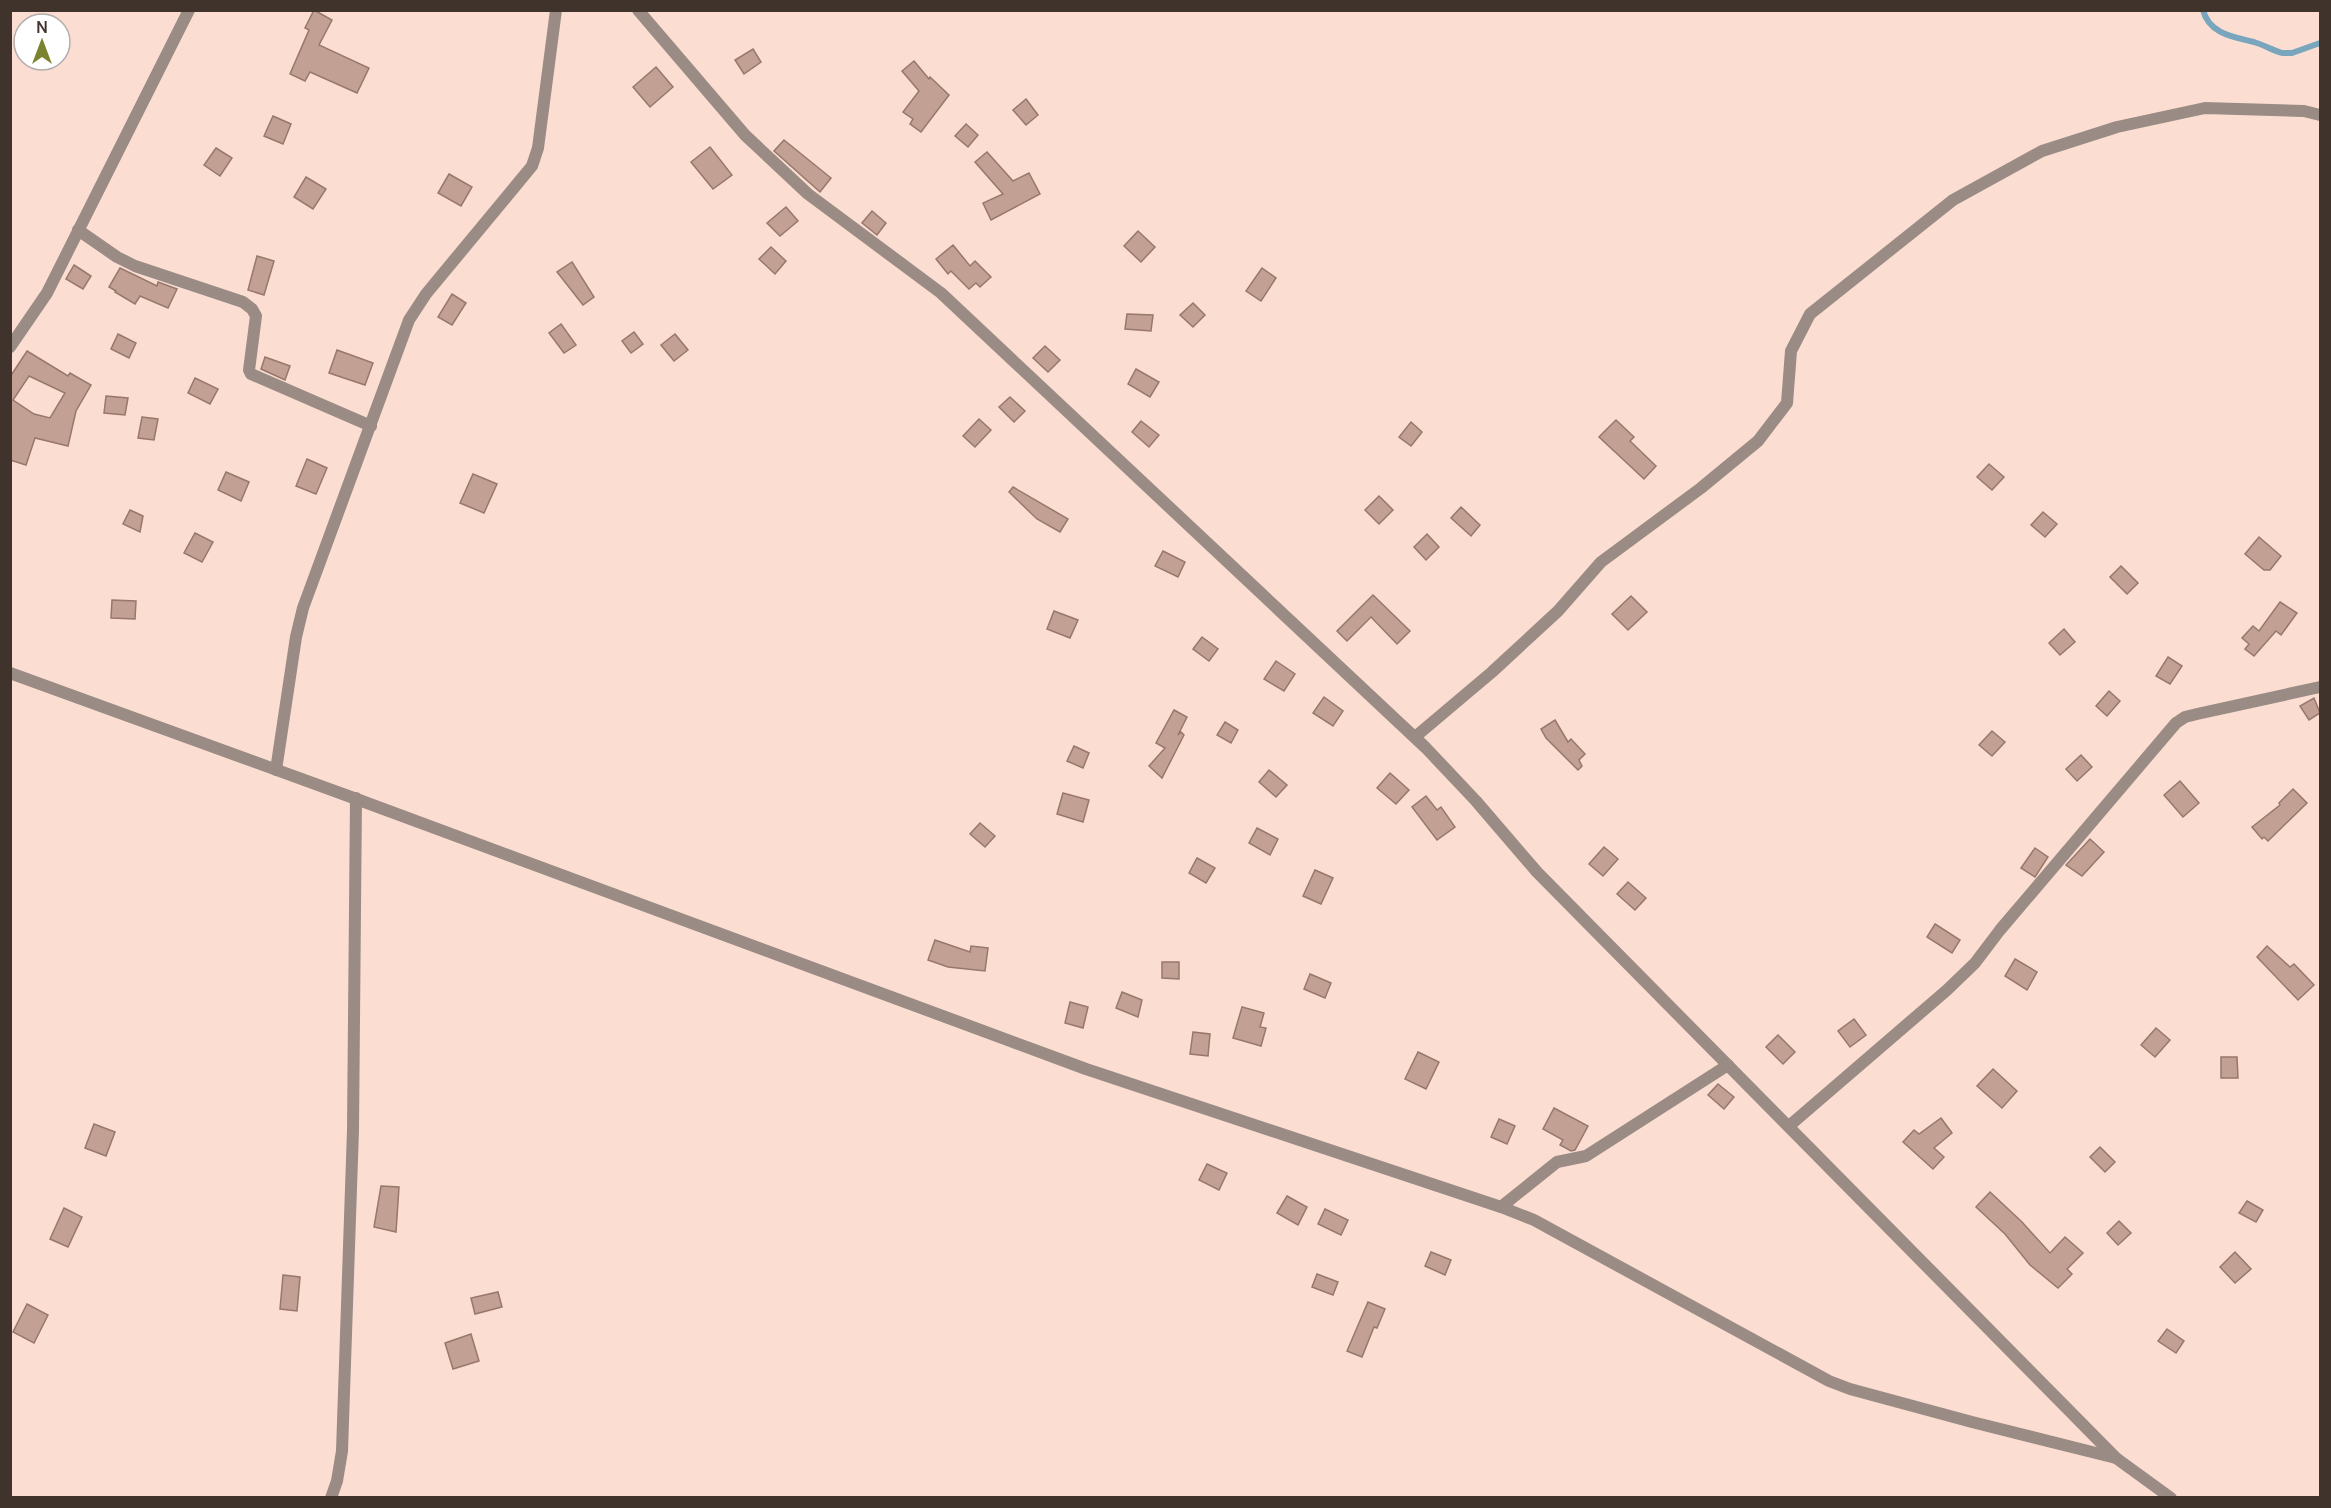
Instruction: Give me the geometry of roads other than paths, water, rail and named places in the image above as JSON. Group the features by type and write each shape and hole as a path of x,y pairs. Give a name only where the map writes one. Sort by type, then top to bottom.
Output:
{"street":[{"path":"10,347 47,293 189,10"},
{"path":"276,770 296,637 303,608 409,320 426,294 532,166 538,148 556,10"},
{"path":"638,10 745,135 808,194 941,293 1415,737 1476,801 1538,872 2116,1458 2171,1497"},
{"path":"1415,737 1542,626 1601,562 1701,488 1758,441 1787,403 1791,351 1810,314 1953,200 2042,152 2117,127 2205,108 2304,111 2320,115"},
{"path":"78,231 135,266 243,302 252,309 256,316 249,370 251,374 371,426"},
{"path":"10,673 356,798 1086,1069 1501,1207 1541,1224 1829,1381 1850,1389 2116,1458"},
{"path":"1789,1126 1947,990 1974,963 2176,723 2185,717 2320,687"},
{"path":"331,1497 337,1481 342,1451 353,1130 356,798"},
{"path":"1501,1207 1557,1162 1586,1156 1728,1065"}],"waterway":[{"path":"2203,10 2211,24 2223,33 2282,53 2292,53 2320,43"}]}
